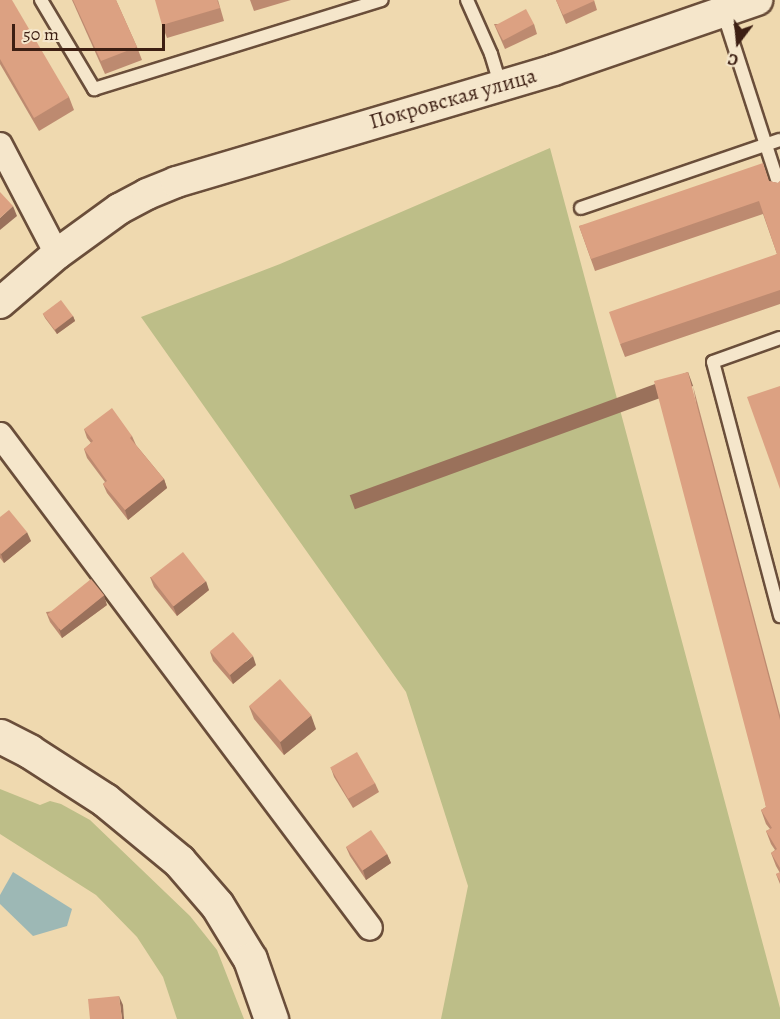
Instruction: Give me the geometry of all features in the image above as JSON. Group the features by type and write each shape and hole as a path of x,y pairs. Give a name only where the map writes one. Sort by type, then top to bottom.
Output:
{"main road":[{"path":"0,736 105,800 179,861 217,905 250,959 271,1019"}],"street":[{"name":"Покровская улица","path":"0,303 57,254 118,209 176,182 500,84 554,70 757,0"},
{"path":"0,145 57,254"},
{"path":"0,435 370,928"}],"lane":[{"path":"41,0 94,89 382,0"},
{"path":"467,0 491,54 500,84"},
{"path":"723,12 780,188"},
{"path":"581,208 780,140"},
{"path":"780,338 713,362 780,616"}],"green space":[{"path":"550,148 780,1008 780,1019 441,1019 468,886 406,692 141,317 280,264"},
{"path":"0,789 40,805 50,801 61,804 90,820 190,916 217,950 244,1019 177,1019 163,977 137,937 96,895 0,834"}],"water":[{"path":"13,872 72,909 67,926 33,936 0,904 0,895"}],"building":[{"path":"0,0 12,0 69,97 34,118 0,59"},
{"path":"73,0 116,0 137,47 101,61"},
{"path":"155,0 217,0 220,8 162,25"},
{"path":"556,0 594,0 594,1 563,15"},
{"path":"526,9 534,24 503,40 495,25"},
{"path":"763,163 769,181 778,183 780,181 780,290 620,344 609,312 777,254 759,201 591,259 579,226"},
{"path":"0,192 13,206 0,218"},
{"path":"61,300 73,316 55,330 43,314"},
{"path":"688,372 780,720 780,868 771,853 777,849 766,831 772,828 761,810 766,807 654,381"},
{"path":"780,386 780,489 747,397"},
{"path":"112,408 132,436 130,438 164,479 125,510 103,484 107,481 84,449 93,441 84,429"},
{"path":"9,510 27,532 1,554 0,517"},
{"path":"183,552 206,581 173,606 151,577"},
{"path":"91,579 104,595 61,631 47,614"},
{"path":"233,632 253,656 230,675 210,651"},
{"path":"280,679 311,715 281,742 249,706"},
{"path":"357,752 375,783 348,799 330,768"},
{"path":"371,830 387,854 362,871 346,847"},
{"path":"119,996 122,1019 90,1019 88,999"}]}
